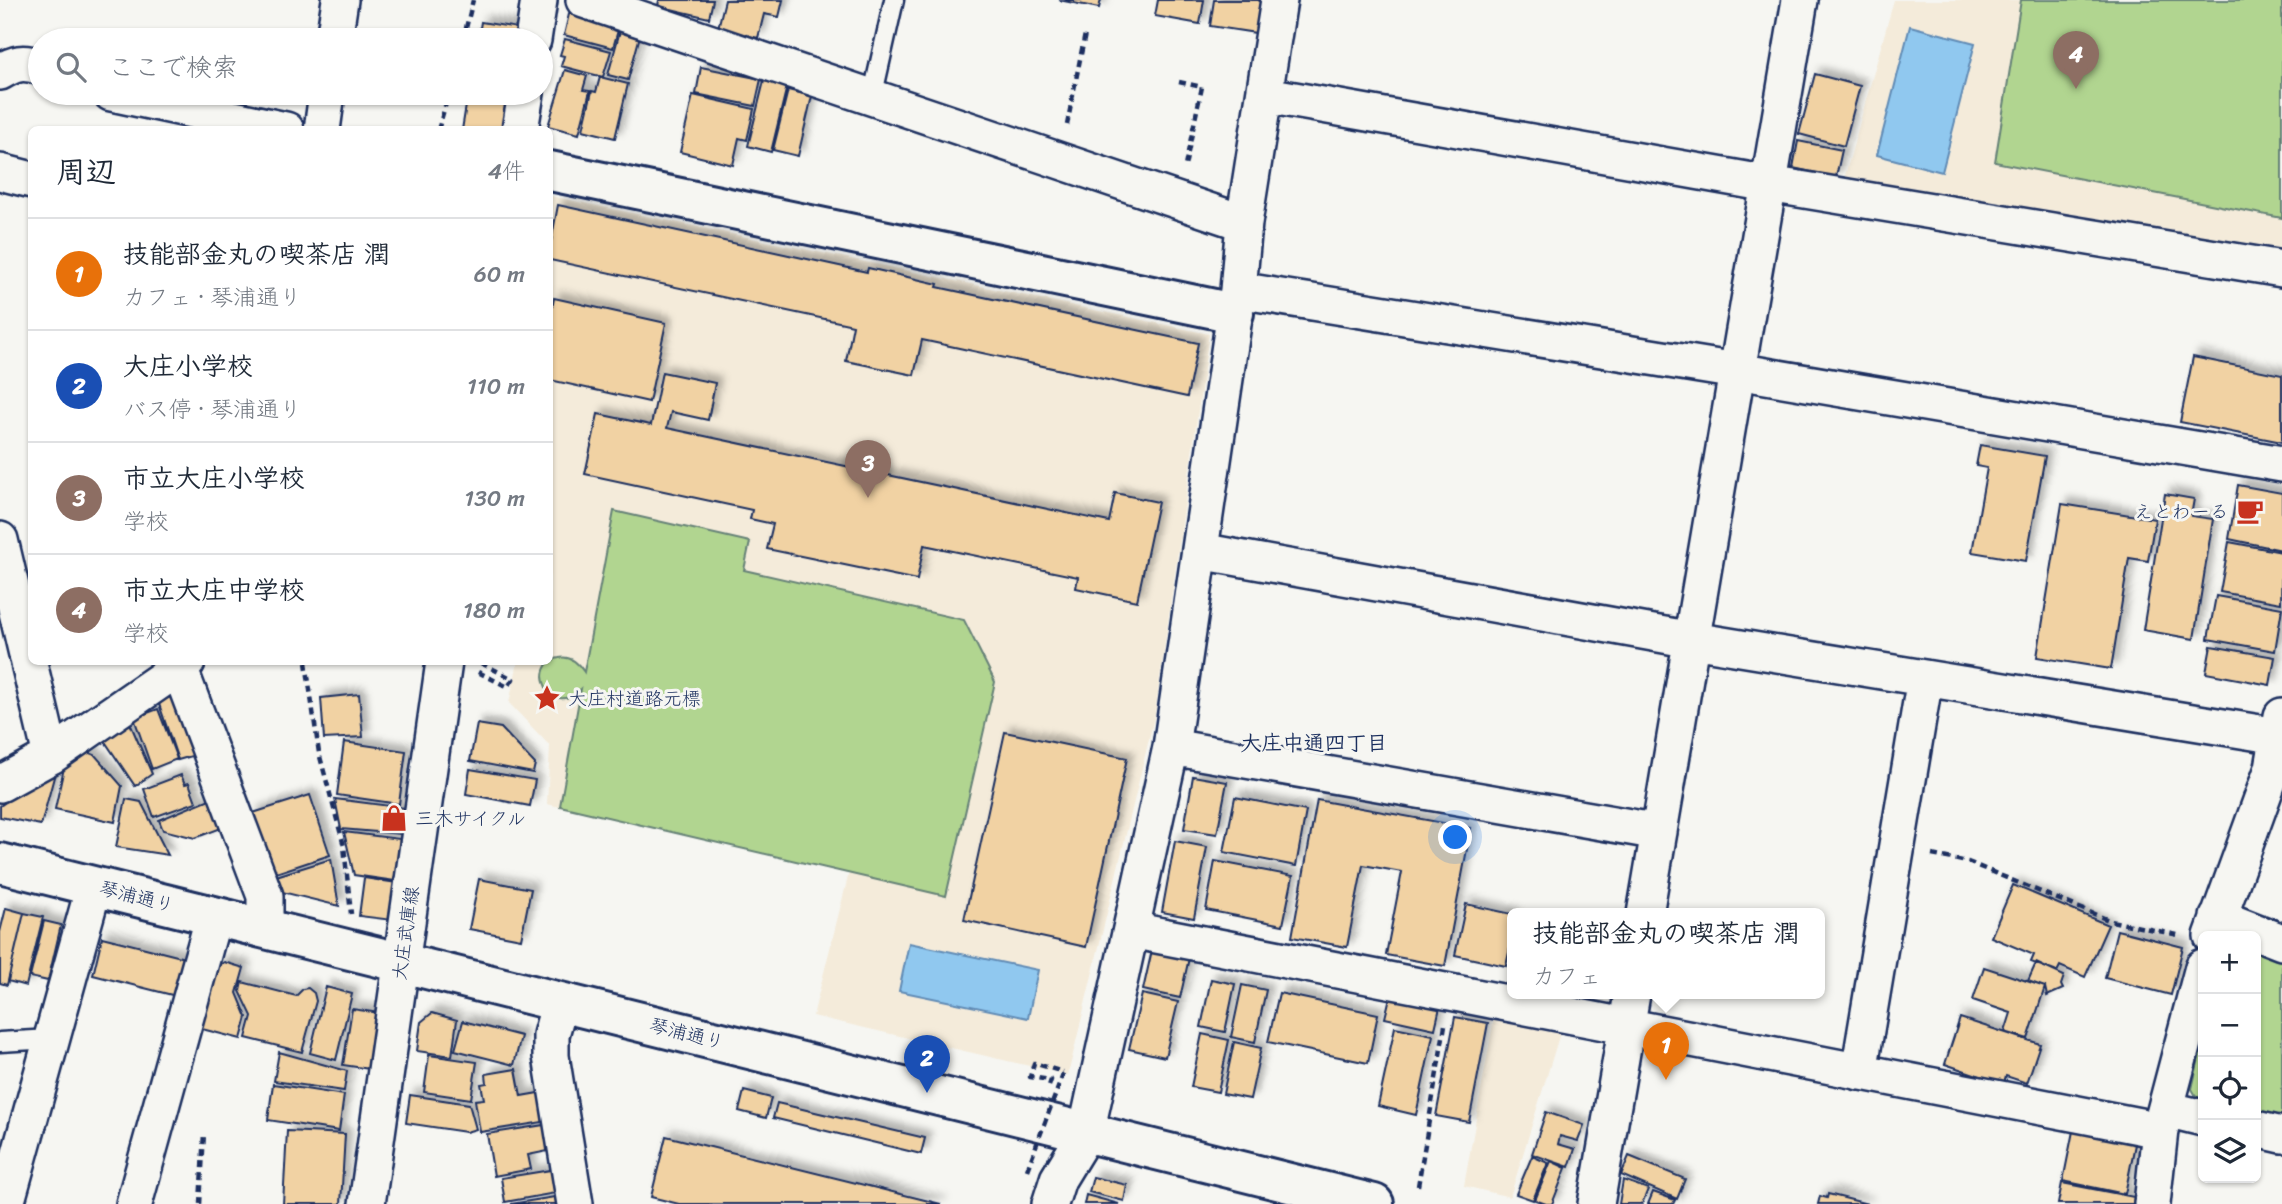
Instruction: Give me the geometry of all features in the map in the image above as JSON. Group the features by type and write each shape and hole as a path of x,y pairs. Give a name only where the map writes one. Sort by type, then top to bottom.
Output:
{"street":[{"path":"535,28 539,0"},
{"path":"584,0 1244,223"},
{"path":"1050,1204 1058,1179 1086,1132 1171,747 1236,301 1244,223 1279,0"},
{"path":"1646,908 1800,0"},
{"path":"334,1 334,28"},
{"path":"0,72 15,63 28,62"},
{"path":"1266,96 1769,184 2282,269"},
{"path":"168,105 267,126"},
{"path":"323,126 325,105"},
{"path":"521,126 524,105"},
{"path":"0,172 28,179"},
{"path":"553,172 1236,301 1737,371 2282,464"},
{"path":"0,540 28,658"},
{"path":"1200,551 1925,678 2279,748 2209,931"},
{"path":"30,665 51,755"},
{"path":"0,784 51,755 178,665"},
{"path":"182,665 265,897 265,929"},
{"name":"大庄武庫線","path":"367,1204 444,665"},
{"path":"1859,1072 1925,678"},
{"path":"1171,747 1659,832"},
{"name":"琴浦通り","path":"0,863 1374,1204"},
{"path":"6,1204 14,1125 51,1039 94,886"},
{"path":"134,1204 214,915"},
{"path":"1130,930 1451,993 1507,999"},
{"path":"2261,941 2282,942"},
{"path":"2152,1204 2163,1120 2198,973"},
{"path":"1510,999 1629,1011 1859,1072 2163,1120 2198,1118"},
{"path":"560,1002 551,1035 551,1056 575,1204"},
{"path":"1596,1204 1629,1011"},
{"path":"2261,1130 2282,1135"}],"lane":[{"path":"872,97 894,0"},
{"path":"0,1042 51,1039"}],"path":[{"path":"466,28 473,0"},
{"path":"1060,160 1085,34"},
{"path":"1178,200 1202,87 1179,82"},
{"path":"439,126 445,105"},
{"path":"306,665 319,753 344,846 352,918"},
{"path":"481,673 508,687 513,679 487,665"},
{"path":"1897,848 1968,862 2111,920 2198,938"},
{"path":"1418,1186 1451,993"},
{"path":"1027,1170 1064,1072 1034,1063 1030,1077 1051,1080"},
{"path":"200,1204 204,1133"}],"shaded area":[{"path":"1894,0 2282,0 2282,252 1844,179"},
{"path":"553,197 1209,334 1155,714 1068,1075 813,1016 849,873 547,804 550,746 509,703 517,665 553,665"},
{"path":"1494,1018 1560,1033 1510,1197 1464,1186"}],"green space":[{"path":"2021,0 2282,0 2282,218 1995,162"},
{"path":"614,511 750,542 744,570 964,620 995,682 946,896 560,806 581,689 570,697 560,698 552,694 543,679 544,670 547,665 553,665 553,660 563,657 574,661 584,672"},
{"path":"2261,941 2282,949 2282,1124 2261,1119"},
{"path":"2198,1063 2198,1099 2192,1089"}],"water":[{"path":"1910,26 1975,43 1942,172 1877,155"},
{"path":"909,943 1038,970 1028,1018 899,991"}],"building":[{"path":"659,0 713,0 709,18 658,6"},
{"path":"725,0 783,0 779,17 764,14 758,38 718,28"},
{"path":"1059,0 1101,0 1099,8"},
{"path":"1158,0 1204,0 1200,24 1155,16"},
{"path":"1214,0 1261,0 1256,33 1210,26"},
{"path":"570,10 620,23 613,48 564,35"},
{"path":"481,22 518,28 480,28"},
{"path":"621,27 641,32 628,80 608,75"},
{"path":"565,39 611,51 603,77 561,66 564,56 560,55"},
{"path":"701,67 761,79 755,106 696,94"},
{"path":"565,70 587,76 583,90 590,91 579,134 548,126"},
{"path":"1815,74 1860,86 1844,146 1799,134"},
{"path":"600,77 628,84 615,138 583,130 592,91 596,92"},
{"path":"764,81 787,86 771,152 748,146"},
{"path":"788,90 812,96 798,156 773,150"},
{"path":"693,95 754,109 747,140 739,138 733,165 680,152"},
{"path":"466,105 506,105 503,126 463,126"},
{"path":"1798,141 1842,150 1836,177 1793,168"},
{"path":"558,205 867,272 868,268 938,284 937,287 1198,343 1187,397 922,340 914,375 846,361 853,325 553,261 553,231"},
{"path":"554,298 666,323 649,402 553,381"},
{"path":"2193,357 2282,375 2282,442 2180,422"},
{"path":"662,372 715,383 708,420 671,412 667,428 1109,522 1115,493 1158,502 1137,601 1076,588 1078,577 924,545 917,580 767,549 773,524 750,519 752,510 585,474 598,414 651,425"},
{"path":"1980,445 2045,456 2026,561 1972,552 1987,468 1976,466"},
{"path":"2238,485 2282,493 2282,550 2229,539"},
{"path":"2165,494 2194,499 2191,516 2213,519 2194,639 2143,630"},
{"path":"2062,504 2155,519 2148,561 2129,558 2111,669 2037,657"},
{"path":"2229,542 2282,552 2281,603 2220,592"},
{"path":"2216,596 2282,608 2275,651 2208,639"},
{"path":"2211,646 2275,657 2270,685 2206,673"},
{"path":"182,693 202,753 178,760 158,701"},
{"path":"359,694 363,737 324,739 321,698"},
{"path":"158,709 177,759 152,769 134,718"},
{"path":"130,723 152,774 135,786 104,740"},
{"path":"477,724 501,728 535,764 533,773 470,761"},
{"path":"1005,732 1127,758 1086,947 964,920"},
{"path":"344,742 406,751 399,804 337,795"},
{"path":"84,751 95,755 122,786 115,822 55,809 65,763"},
{"path":"470,769 535,780 530,806 466,794"},
{"path":"45,774 54,777 41,825 0,817 0,806"},
{"path":"181,775 185,784 189,783 196,802 154,817 144,789"},
{"path":"1193,776 1227,782 1217,834 1184,829"},
{"path":"310,795 330,855 273,874 253,813"},
{"path":"1235,797 1306,811 1296,866 1224,852"},
{"path":"212,798 224,827 195,838 163,830 159,820"},
{"path":"126,799 141,802 168,855 116,847"},
{"path":"335,799 406,808 401,834 341,829"},
{"path":"1317,800 1471,828 1445,966 1386,955 1402,872 1363,865 1347,947 1292,937"},
{"path":"344,832 400,839 395,881 354,875"},
{"path":"1175,841 1207,847 1194,918 1162,912"},
{"path":"331,859 339,906 278,891 273,877"},
{"path":"1215,861 1293,876 1283,925 1206,910"},
{"path":"364,878 397,883 392,920 359,916"},
{"path":"479,879 531,889 521,939 469,929"},
{"path":"2013,885 2108,925 2085,977 2060,966 2057,972 2031,962 2034,955 1991,937"},
{"path":"1466,904 1507,913 1506,966 1455,955"},
{"path":"6,908 24,913 7,985 0,983 0,932"},
{"path":"24,913 43,917 26,986 8,981"},
{"path":"44,921 61,925 48,981 30,977"},
{"path":"2117,930 2183,947 2171,995 2105,978"},
{"path":"102,937 185,958 176,996 93,975"},
{"path":"1152,950 1189,958 1180,998 1143,990"},
{"path":"224,962 244,968 237,993 247,1017 241,1039 198,1028 213,970"},
{"path":"2036,963 2064,976 2061,985 2063,989 2047,996 2045,987 2028,981"},
{"path":"1984,967 2045,987 2028,1039 2005,1032 2011,1013 1973,1000"},
{"path":"1211,979 1235,984 1225,1032 1201,1027"},
{"path":"242,982 296,996 308,988 314,993 316,1001 302,1052 246,1038 252,1016 240,991"},
{"path":"1242,985 1266,990 1255,1042 1231,1037"},
{"path":"326,987 352,994 336,1060 310,1053"},
{"path":"1279,993 1378,1014 1368,1063 1268,1042"},
{"path":"1142,994 1178,1002 1165,1057 1129,1049"},
{"path":"1390,997 1440,1007 1435,1029 1385,1018"},
{"path":"352,1009 380,1013 370,1069 343,1065"},
{"path":"432,1013 457,1020 452,1056 417,1051 421,1022"},
{"path":"1455,1017 1488,1023 1469,1122 1436,1116"},
{"path":"1960,1018 2040,1044 2027,1083 2006,1076 2004,1084 1945,1064"},
{"path":"463,1021 521,1036 514,1065 455,1050"},
{"path":"1395,1027 1433,1035 1416,1115 1378,1106"},
{"path":"1202,1034 1229,1040 1218,1092 1191,1087"},
{"path":"1234,1042 1261,1048 1250,1099 1223,1094"},
{"path":"279,1052 347,1071 344,1091 274,1081"},
{"path":"429,1055 477,1062 471,1099 424,1092"},
{"path":"516,1069 521,1096 544,1092 549,1121 480,1132 475,1100 484,1099 481,1084 487,1083 486,1074"},
{"path":"273,1084 344,1095 339,1131 268,1120"},
{"path":"744,1091 771,1098 766,1118 739,1111"},
{"path":"410,1095 469,1104 476,1129 466,1132 406,1123"},
{"path":"777,1103 925,1138 921,1154 773,1118"},
{"path":"1546,1112 1584,1125 1578,1141 1560,1136 1558,1144 1575,1149 1569,1167 1532,1154"},
{"path":"544,1125 548,1151 528,1155 531,1169 494,1176 487,1134"},
{"path":"287,1131 345,1134 341,1204 283,1204"},
{"path":"2073,1131 2135,1144 2125,1194 2063,1181"},
{"path":"666,1136 941,1204 679,1204 651,1197"},
{"path":"1532,1156 1548,1163 1533,1200 1516,1194"},
{"path":"1629,1156 1685,1179 1677,1199 1621,1175"},
{"path":"1551,1161 1566,1168 1552,1204 1546,1204 1535,1200"},
{"path":"557,1169 561,1192 505,1202 501,1178"},
{"path":"1093,1177 1127,1185 1124,1201 1089,1192"},
{"path":"1623,1180 1648,1189 1642,1204 1619,1204"},
{"path":"2062,1183 2134,1197 2133,1204 2058,1204"},
{"path":"1653,1192 1675,1200 1673,1204 1648,1204"},
{"path":"1828,1194 1868,1204 1818,1204 1820,1196 1827,1198"},
{"path":"1086,1195 1119,1204 1084,1204"},
{"path":"561,1196 563,1204 511,1204"}],"place":[{"name":"市立大庄中学校","path":"2076,89"},
{"name":"市立大庄小学校","path":"868,498"},
{"name":"えとわーる","path":"2250,511"},
{"name":"大庄村道路元標","path":"547,698"},
{"name":"三木サイクル","path":"394,818"},
{"name":"技能部金丸の喫茶店 潤","path":"1666,1080"},
{"name":"大庄小学校","path":"927,1093"}],"district":[{"name":"大庄中通四丁目","path":"1314,743"}]}
